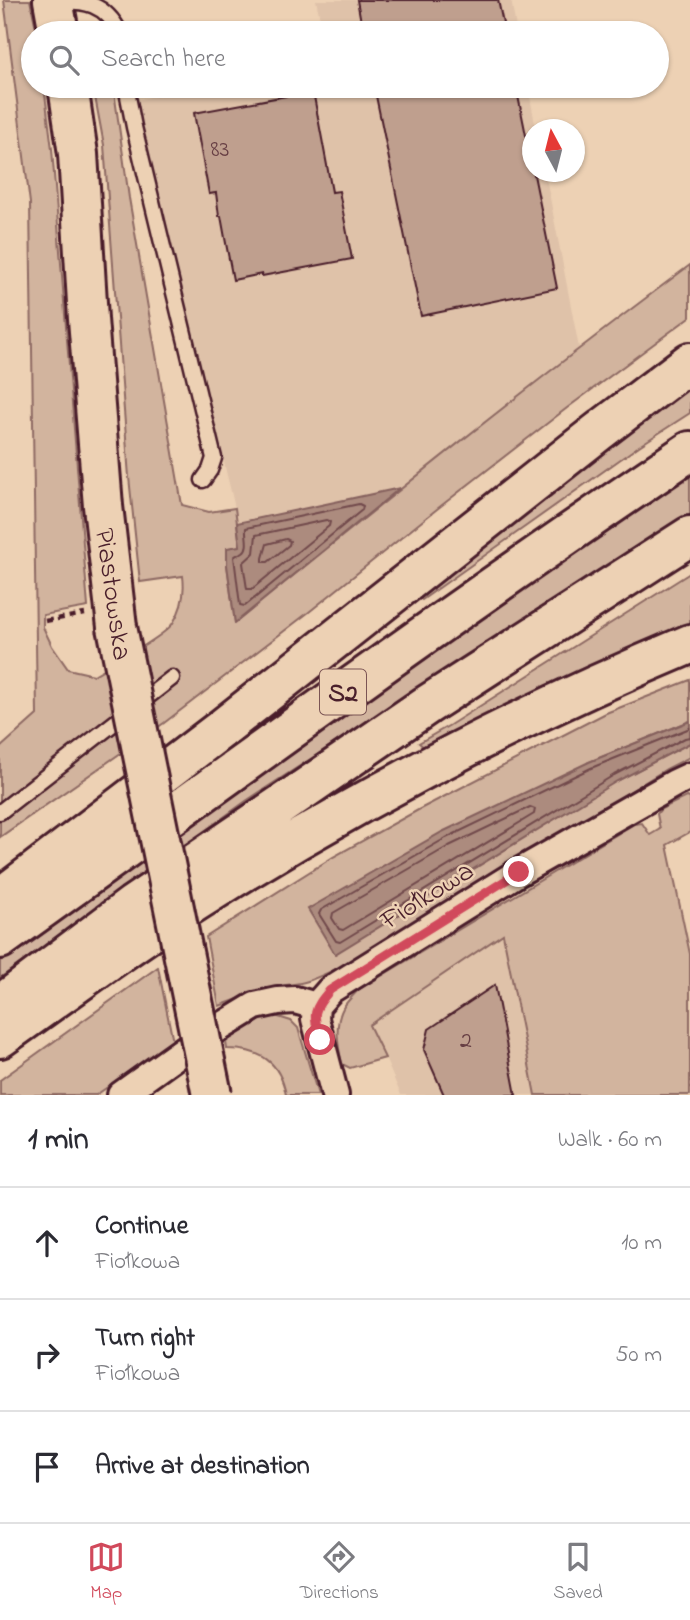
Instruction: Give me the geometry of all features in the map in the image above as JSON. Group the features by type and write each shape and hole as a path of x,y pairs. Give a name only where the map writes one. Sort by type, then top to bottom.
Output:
{"main road":[{"name":"Piastowska","path":"70,98 79,167 103,506 106,619 212,1095"},
{"path":"0,898 690,362"},
{"name":"S2","path":"0,939 417,639 690,452"},
{"name":"S2","path":"0,1005 133,905 427,705 690,536"},
{"path":"0,1038 213,891 353,807 472,744 690,644"}],"street":[{"name":"Fiołkowa","path":"316,1006 330,990 349,977 519,872 690,776"},
{"path":"121,1095 188,1047 255,1006 295,1000 316,1006 315,1019 335,1095"}],"lane":[{"path":"55,12 70,1 95,5 112,21"},
{"path":"128,98 214,458 210,470 202,480"},
{"path":"0,812 172,678"}],"path":[{"path":"45,621 106,619"}],"shaded area":[{"path":"4,0 30,0 34,21 21,21 21,98 46,98 52,149 88,607 43,615 43,627 68,669 94,675 168,629 181,606 184,588 183,576 140,582 129,477 104,145 95,98 115,98 129,198 182,505 209,512 235,508 240,546 227,548 227,565 235,623 517,397 690,265 690,317 567,408 164,723 0,837 0,748 37,715 30,203"},
{"path":"316,0 511,0 515,21 320,21"},
{"path":"530,98 534,119 522,119 522,182 547,182 579,348 400,488 237,523 136,100"},
{"path":"690,384 690,413 639,446 422,600 417,595"},
{"path":"690,475 690,516 527,618 246,801 0,978 0,961 429,654"},
{"path":"690,573 690,626 426,749 419,743 450,725"},
{"path":"690,680 690,721 589,762 617,781 690,743 690,757 666,769 386,944 308,981 269,989 219,1006 206,937 333,857 420,809 606,713"},
{"path":"686,797 690,798 690,832 667,845 690,954 690,1095 535,1095 503,934 369,1025 385,1058 350,1068 342,1064 338,1021 343,1008 358,990 634,824 642,823 650,835 660,829 657,814 661,809"},
{"path":"503,934 535,1095 401,1095 368,1025"},
{"path":"158,967 173,1042 96,1095 0,1095 0,1080"},
{"path":"272,1015 291,1021 298,1028 318,1095 286,1095 279,1074 267,1060 250,1052 227,1049 226,1042 251,1021"}],"water":[{"path":"400,488 235,623 227,548 240,546 237,523"},
{"path":"690,721 690,743 617,781 335,954 308,909 442,832 589,762"}],"building":[{"path":"357,0 498,0 502,21 361,21"},
{"path":"275,98 314,98 332,192 339,191 352,259 233,280 216,193 209,194 194,113"},
{"path":"376,98 518,98 523,119 522,182 535,182 557,288 421,316"},
{"path":"495,985 516,1095 444,1095 424,1050 429,1029"}],"route":[{"path":"320,1040 315,1019 316,1006 330,990 519,872"}]}
